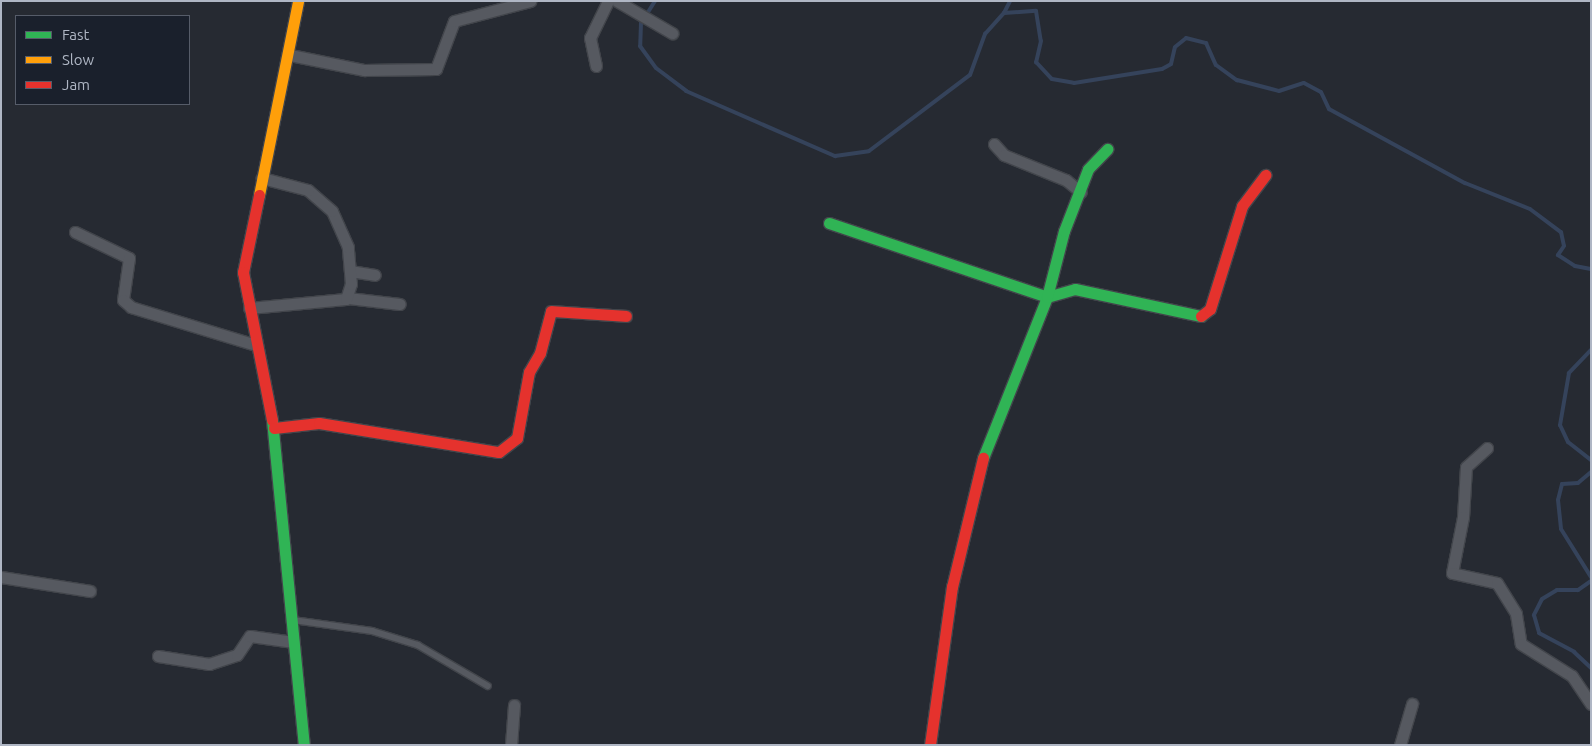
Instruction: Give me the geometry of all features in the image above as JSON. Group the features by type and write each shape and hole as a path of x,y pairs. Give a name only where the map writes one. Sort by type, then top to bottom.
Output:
{"street":[{"path":"298,1 290,55 243,266 256,345 274,428 304,745"},
{"path":"290,55 364,70 436,69 454,21 530,1"},
{"path":"596,66 590,38 608,1"},
{"path":"617,1 672,33"},
{"path":"994,144 1004,154 1066,180 1081,192"},
{"path":"930,745 952,587 983,456 1047,297 1064,231 1091,163 1107,150"},
{"path":"830,223 1047,297 1074,289 1207,314 1240,210 1265,175"},
{"path":"262,178 308,190 332,211 348,247 350,271 348,298"},
{"path":"74,232 129,258 123,300 131,307 174,316 212,335 256,345"},
{"path":"350,271 375,275"},
{"path":"249,308 348,298 400,304"},
{"path":"274,428 319,423 499,452 517,438 529,372 540,352 551,311 626,316"},
{"path":"1487,448 1466,467 1463,517 1452,573 1497,583 1516,614 1521,644 1572,676 1591,704"},
{"path":"1,577 90,591"},
{"path":"158,656 209,664 237,655 250,636 294,642"},
{"path":"1400,745 1412,704"},
{"path":"511,745 514,705"}],"lane":[{"path":"291,619 372,631 418,645 488,686"}],"waterway":[{"path":"655,1 641,23 640,46 656,68 686,91 835,156 869,151 970,75 985,34 1004,13 1036,11 1041,41 1036,62 1052,79 1074,83 1162,69 1171,64 1175,47 1186,38 1206,43 1216,65 1237,80 1279,91 1304,83 1321,92 1329,109 1465,183 1530,209 1561,232 1564,246 1558,255 1575,266 1591,269"},
{"path":"1004,13 1010,1"},
{"path":"1591,350 1569,373 1560,425 1568,442 1591,460"},
{"path":"1591,472 1578,483 1562,484 1558,500 1561,529 1591,577"},
{"path":"1591,581 1578,590 1557,590 1542,599 1534,615 1539,633 1574,652 1591,668"}],"traffic: fast":[{"path":"983,458 1047,297 1064,231 1088,169 1107,149"},
{"path":"829,223 1047,297 1075,289 1201,316"},
{"path":"272,420 304,745"}],"traffic: slow":[{"path":"259,195 298,1"}],"traffic: jam":[{"path":"1201,316 1210,309 1242,206 1265,175"},
{"path":"259,195 243,272 272,420"},
{"path":"274,428 319,423 499,452 517,438 529,372 540,353 551,311 626,316"},
{"path":"930,745 952,587 983,458"}]}
